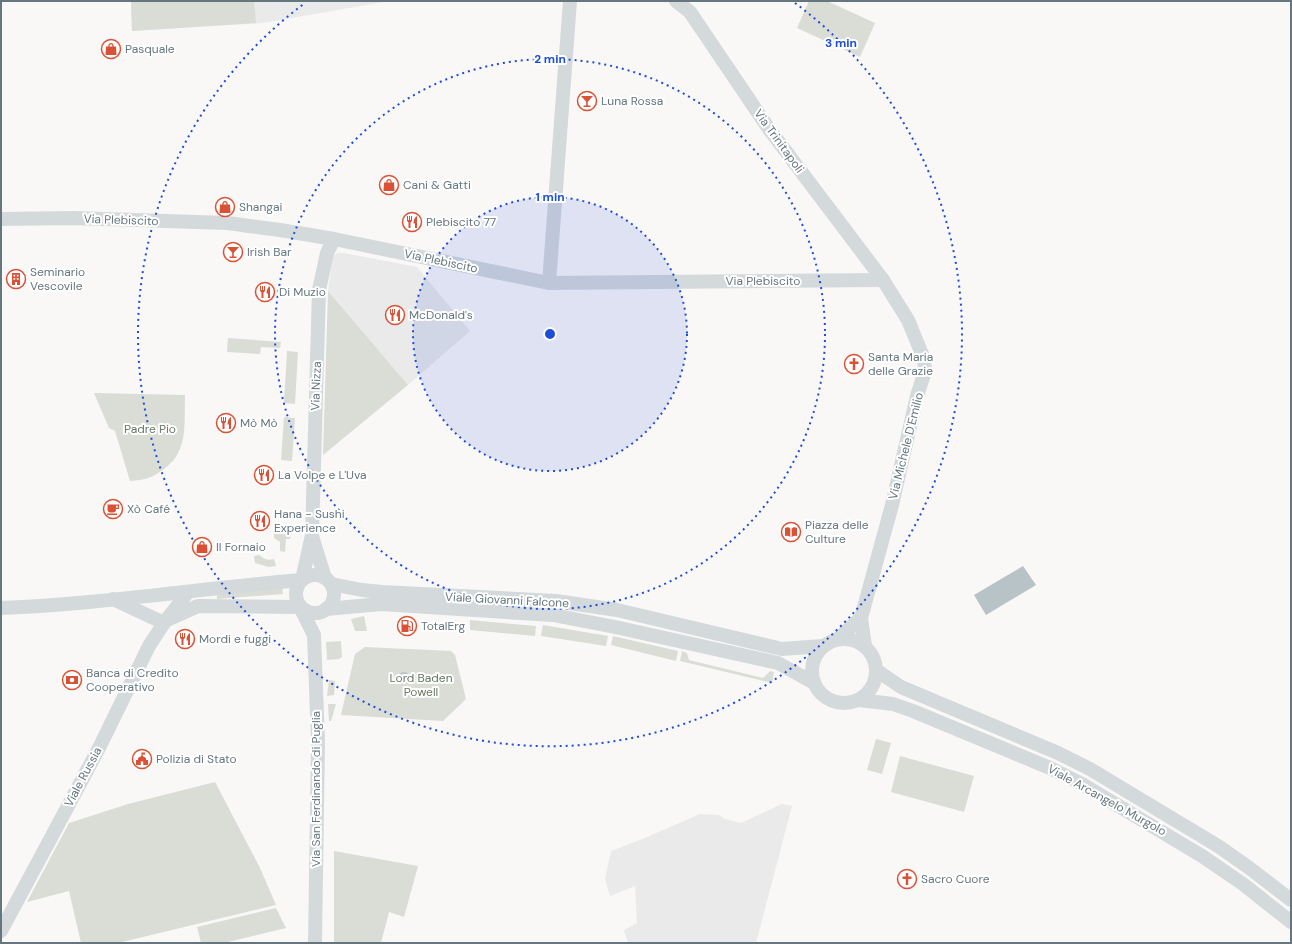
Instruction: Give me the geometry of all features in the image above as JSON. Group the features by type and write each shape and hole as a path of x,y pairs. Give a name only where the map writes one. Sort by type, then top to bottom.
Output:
{"main road":[{"path":"549,283 570,1"},
{"name":"Via Trinitapoli","path":"676,1 690,12 770,129 883,280"},
{"name":"Via Plebiscito","path":"1,219 74,218 227,223 334,239 549,283 883,280"},
{"name":"Via Nizza","path":"302,580 312,535 319,290 327,253 334,239"},
{"name":"Via Michele D'Emilio","path":"865,646 861,618 892,505 910,424 925,371 924,359 908,320 883,280"},
{"name":"Via Nizza","path":"312,535 328,581"},
{"path":"313,575 328,581 333,589 333,600 326,609 322,612 310,613 300,607 297,602 296,590 302,580 307,576 313,575"},
{"path":"1,608 188,592 266,582 302,580"},
{"name":"Viale Giovanni Falcone","path":"328,581 362,590 382,592 556,600 617,610 782,649 823,646"},
{"path":"164,623 188,592"},
{"path":"112,599 164,623"},
{"name":"Viale Giovanni Falcone","path":"326,609 381,604 553,615 778,663 814,683"},
{"path":"164,623 175,615 198,606 300,607"},
{"name":"Via San Ferdinando di Puglia","path":"300,607 314,635 318,740 315,943"},
{"name":"Via San Ferdinando di Puglia","path":"314,635 326,609"},
{"path":"838,639 861,618"},
{"name":"Viale Russia","path":"1,931 98,750 149,646 164,623"},
{"path":"848,638 857,641 865,646 875,661 875,679 872,687 859,700 850,703 832,701 824,696 817,690 811,673 812,663 816,653 830,641 838,639 848,638"},
{"name":"Viale Arcangelo Murgolo","path":"876,670 901,687 1058,753 1090,769 1218,846 1291,900"},
{"name":"Viale Arcangelo Murgolo","path":"859,700 893,704 914,711 1071,778 1188,846 1243,884 1291,922"}],"shaded area":[{"path":"131,1 389,1 263,23 132,31"},
{"path":"338,253 417,267 470,331 408,385 328,291 333,256"},
{"path":"1023,566 1036,585 986,615 974,595"},
{"path":"402,672 406,672 410,678 406,684 402,684 398,680 398,676"},
{"path":"782,804 792,806 756,943 628,943 624,930 637,923 635,886 610,896 605,879 611,851 700,814 719,815 725,819 741,823"}],"green space":[{"path":"131,1 254,1 256,23 132,31"},
{"path":"809,1 827,1 875,23 860,57 797,28"},
{"path":"328,291 408,385 323,455"},
{"path":"228,338 281,342 280,348 261,347 260,354 227,352"},
{"path":"287,351 298,352 295,404 284,403"},
{"name":"Padre Pio","path":"94,393 185,395 184,436 178,454 172,462 156,475 130,481 115,431 109,428"},
{"path":"284,417 295,418 292,461 281,460"},
{"path":"274,533 291,535 290,539 286,539 285,552 280,551 280,542 274,538"},
{"path":"259,555 266,559 274,559 276,566 269,567 255,563 254,556"},
{"path":"282,587 283,594 217,599 217,591"},
{"path":"364,616 367,631 355,631 351,619"},
{"path":"470,620 536,626 535,636 470,630"},
{"path":"543,625 608,636 606,646 541,636"},
{"path":"613,636 678,651 676,661 611,645"},
{"path":"341,641 342,657 339,659 327,660 326,642"},
{"name":"Lord Baden Powell","path":"365,647 451,651 455,655 466,699 443,721 341,715 355,654"},
{"path":"682,651 687,653 689,660 763,678 770,671 774,672 772,683 680,661"},
{"path":"329,680 335,681 334,695 327,696"},
{"path":"328,704 336,704 331,721 329,721"},
{"path":"876,739 891,743 882,774 867,770"},
{"path":"900,756 974,776 964,812 891,792"},
{"path":"215,782 260,868 276,905 118,943 81,943 69,891 27,902 69,823 128,804"},
{"path":"334,851 418,866 404,917 389,912 381,943 334,943"},
{"path":"276,908 286,928 224,943 201,943 197,927"}],"place":[{"name":"Pasquale","path":"111,49"},
{"name":"Luna Rossa","path":"587,101"},
{"name":"Cani & Gatti","path":"389,185"},
{"name":"Shangai","path":"225,207"},
{"name":"Plebiscito 77","path":"412,222"},
{"name":"Irish Bar","path":"233,252"},
{"name":"Seminario Vescovile","path":"16,279"},
{"name":"Di Muzio","path":"265,292"},
{"name":"McDonald's","path":"395,315"},
{"name":"Santa Maria delle Grazie","path":"854,364"},
{"name":"Mò Mò","path":"226,423"},
{"name":"La Volpe e L'Uva","path":"264,475"},
{"name":"Xò Café","path":"113,509"},
{"name":"Hana - Sushi Experience","path":"260,521"},
{"name":"Piazza delle Culture","path":"791,532"},
{"name":"Il Fornaio","path":"202,547"},
{"name":"TotalErg","path":"407,626"},
{"name":"Mordi e fuggi","path":"185,639"},
{"name":"Banca di Credito Cooperativo","path":"72,680"},
{"name":"Polizia di Stato","path":"142,759"},
{"name":"Sacro Cuore","path":"907,879"}]}
